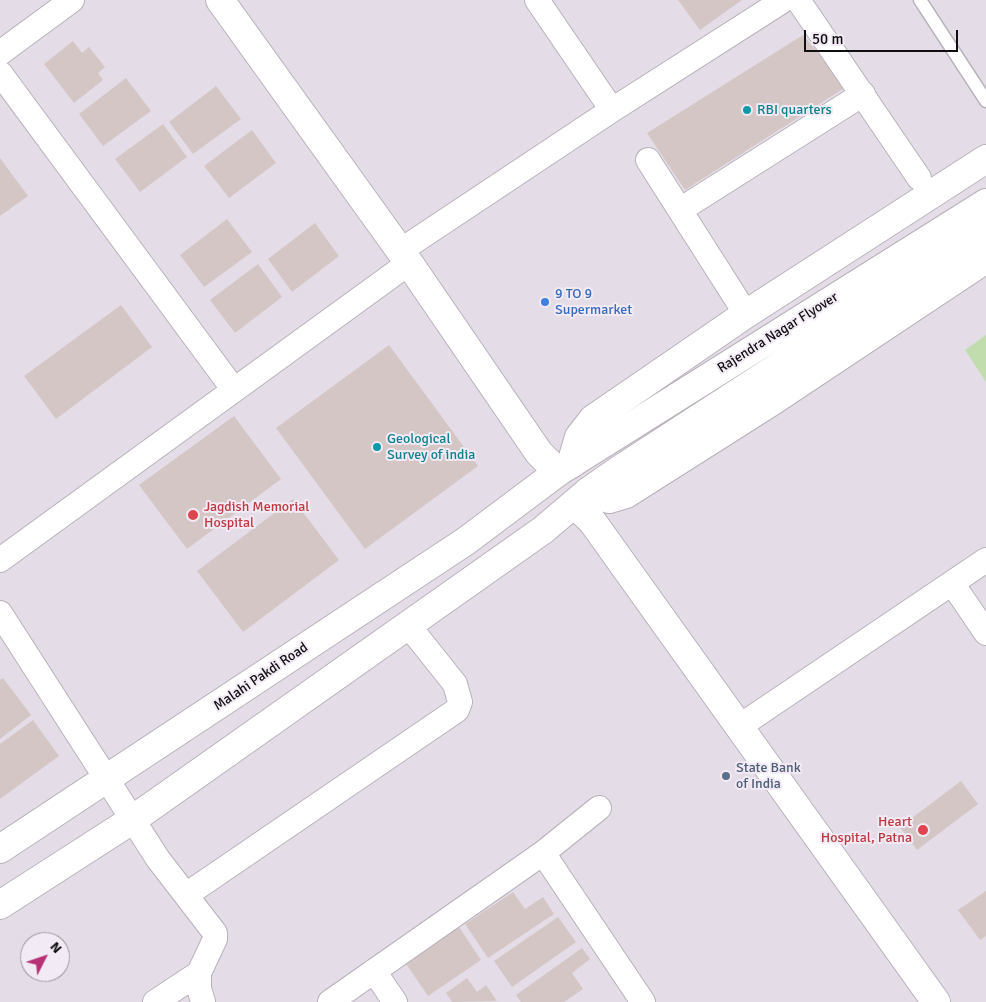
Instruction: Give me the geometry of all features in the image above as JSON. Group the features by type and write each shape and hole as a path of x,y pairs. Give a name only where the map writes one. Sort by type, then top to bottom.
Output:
{"main road":[{"path":"220,0 405,257 539,453 564,468 579,437 593,418 746,314 986,159"},
{"name":"Rajendra Nagar Flyover","path":"564,468 986,203"},
{"name":"Rajendra Nagar Flyover","path":"0,905 132,820 543,530 620,470 986,232"},
{"path":"936,1002 592,521 582,498 609,499 626,494 771,402 986,258"},
{"name":"Malahi Pakdi Road","path":"0,849 466,541 564,468"}],"street":[{"path":"0,53 72,0"},
{"path":"537,0 612,110"},
{"path":"0,560 234,390 405,257 612,110 784,0"},
{"path":"798,0 920,178"},
{"path":"0,73 234,390"},
{"path":"680,210 863,94"},
{"path":"648,160 746,314"},
{"path":"740,726 986,560"},
{"path":"952,583 986,632"},
{"path":"0,613 132,820 216,935 199,973 199,988 203,1002"},
{"path":"186,895 456,710 460,702 455,684 408,625"},
{"path":"330,1002 543,853 599,808"},
{"path":"543,853 643,1002"},
{"path":"374,971 395,1002"},
{"path":"155,1002 199,973"}],"lane":[{"path":"920,0 986,102"}],"green space":[{"path":"986,335 986,382 965,350"}],"building":[{"path":"678,0 742,0 700,30"},
{"name":"RBI quarters","path":"803,35 846,87 685,190 647,133"},
{"path":"73,41 82,53 89,47 105,67 98,73 103,80 74,103 44,64"},
{"path":"126,78 151,111 103,146 79,114"},
{"path":"216,86 241,119 193,154 169,122"},
{"path":"163,124 187,157 140,192 115,159"},
{"path":"252,130 276,163 229,198 204,166"},
{"path":"0,158 28,196 0,216"},
{"path":"227,219 252,252 204,287 180,255"},
{"path":"315,223 339,256 292,292 268,259"},
{"path":"258,264 282,297 235,333 210,300"},
{"path":"121,305 152,347 56,419 24,376"},
{"name":"Geological Survey of india","path":"389,345 478,466 365,549 276,428"},
{"path":"234,416 281,479 187,549 139,485"},
{"path":"293,499 339,560 243,632 197,571"},
{"path":"3,678 31,715 0,739 0,680"},
{"path":"33,720 59,756 0,799 0,744"},
{"path":"961,781 978,804 917,850 900,827"},
{"path":"986,891 986,936 980,940 958,910"},
{"path":"513,892 525,909 543,897 554,914 488,958 465,924"},
{"path":"558,917 576,942 512,987 494,961"},
{"path":"459,927 481,960 428,996 406,964"},
{"path":"582,948 590,959 572,973 583,989 564,1002 521,1002 516,995"},
{"path":"467,978 477,992 486,985 497,1001 452,1002 446,993"}],"place":[{"name":"RBI quarters","path":"747,110"},
{"name":"9 TO 9 Supermarket","path":"545,302"},
{"name":"Geological Survey of india","path":"377,447"},
{"name":"Jagdish Memorial Hospital","path":"193,515"},
{"name":"State Bank of India","path":"726,776"},
{"name":"Heart Hospital, Patna","path":"923,830"}]}
